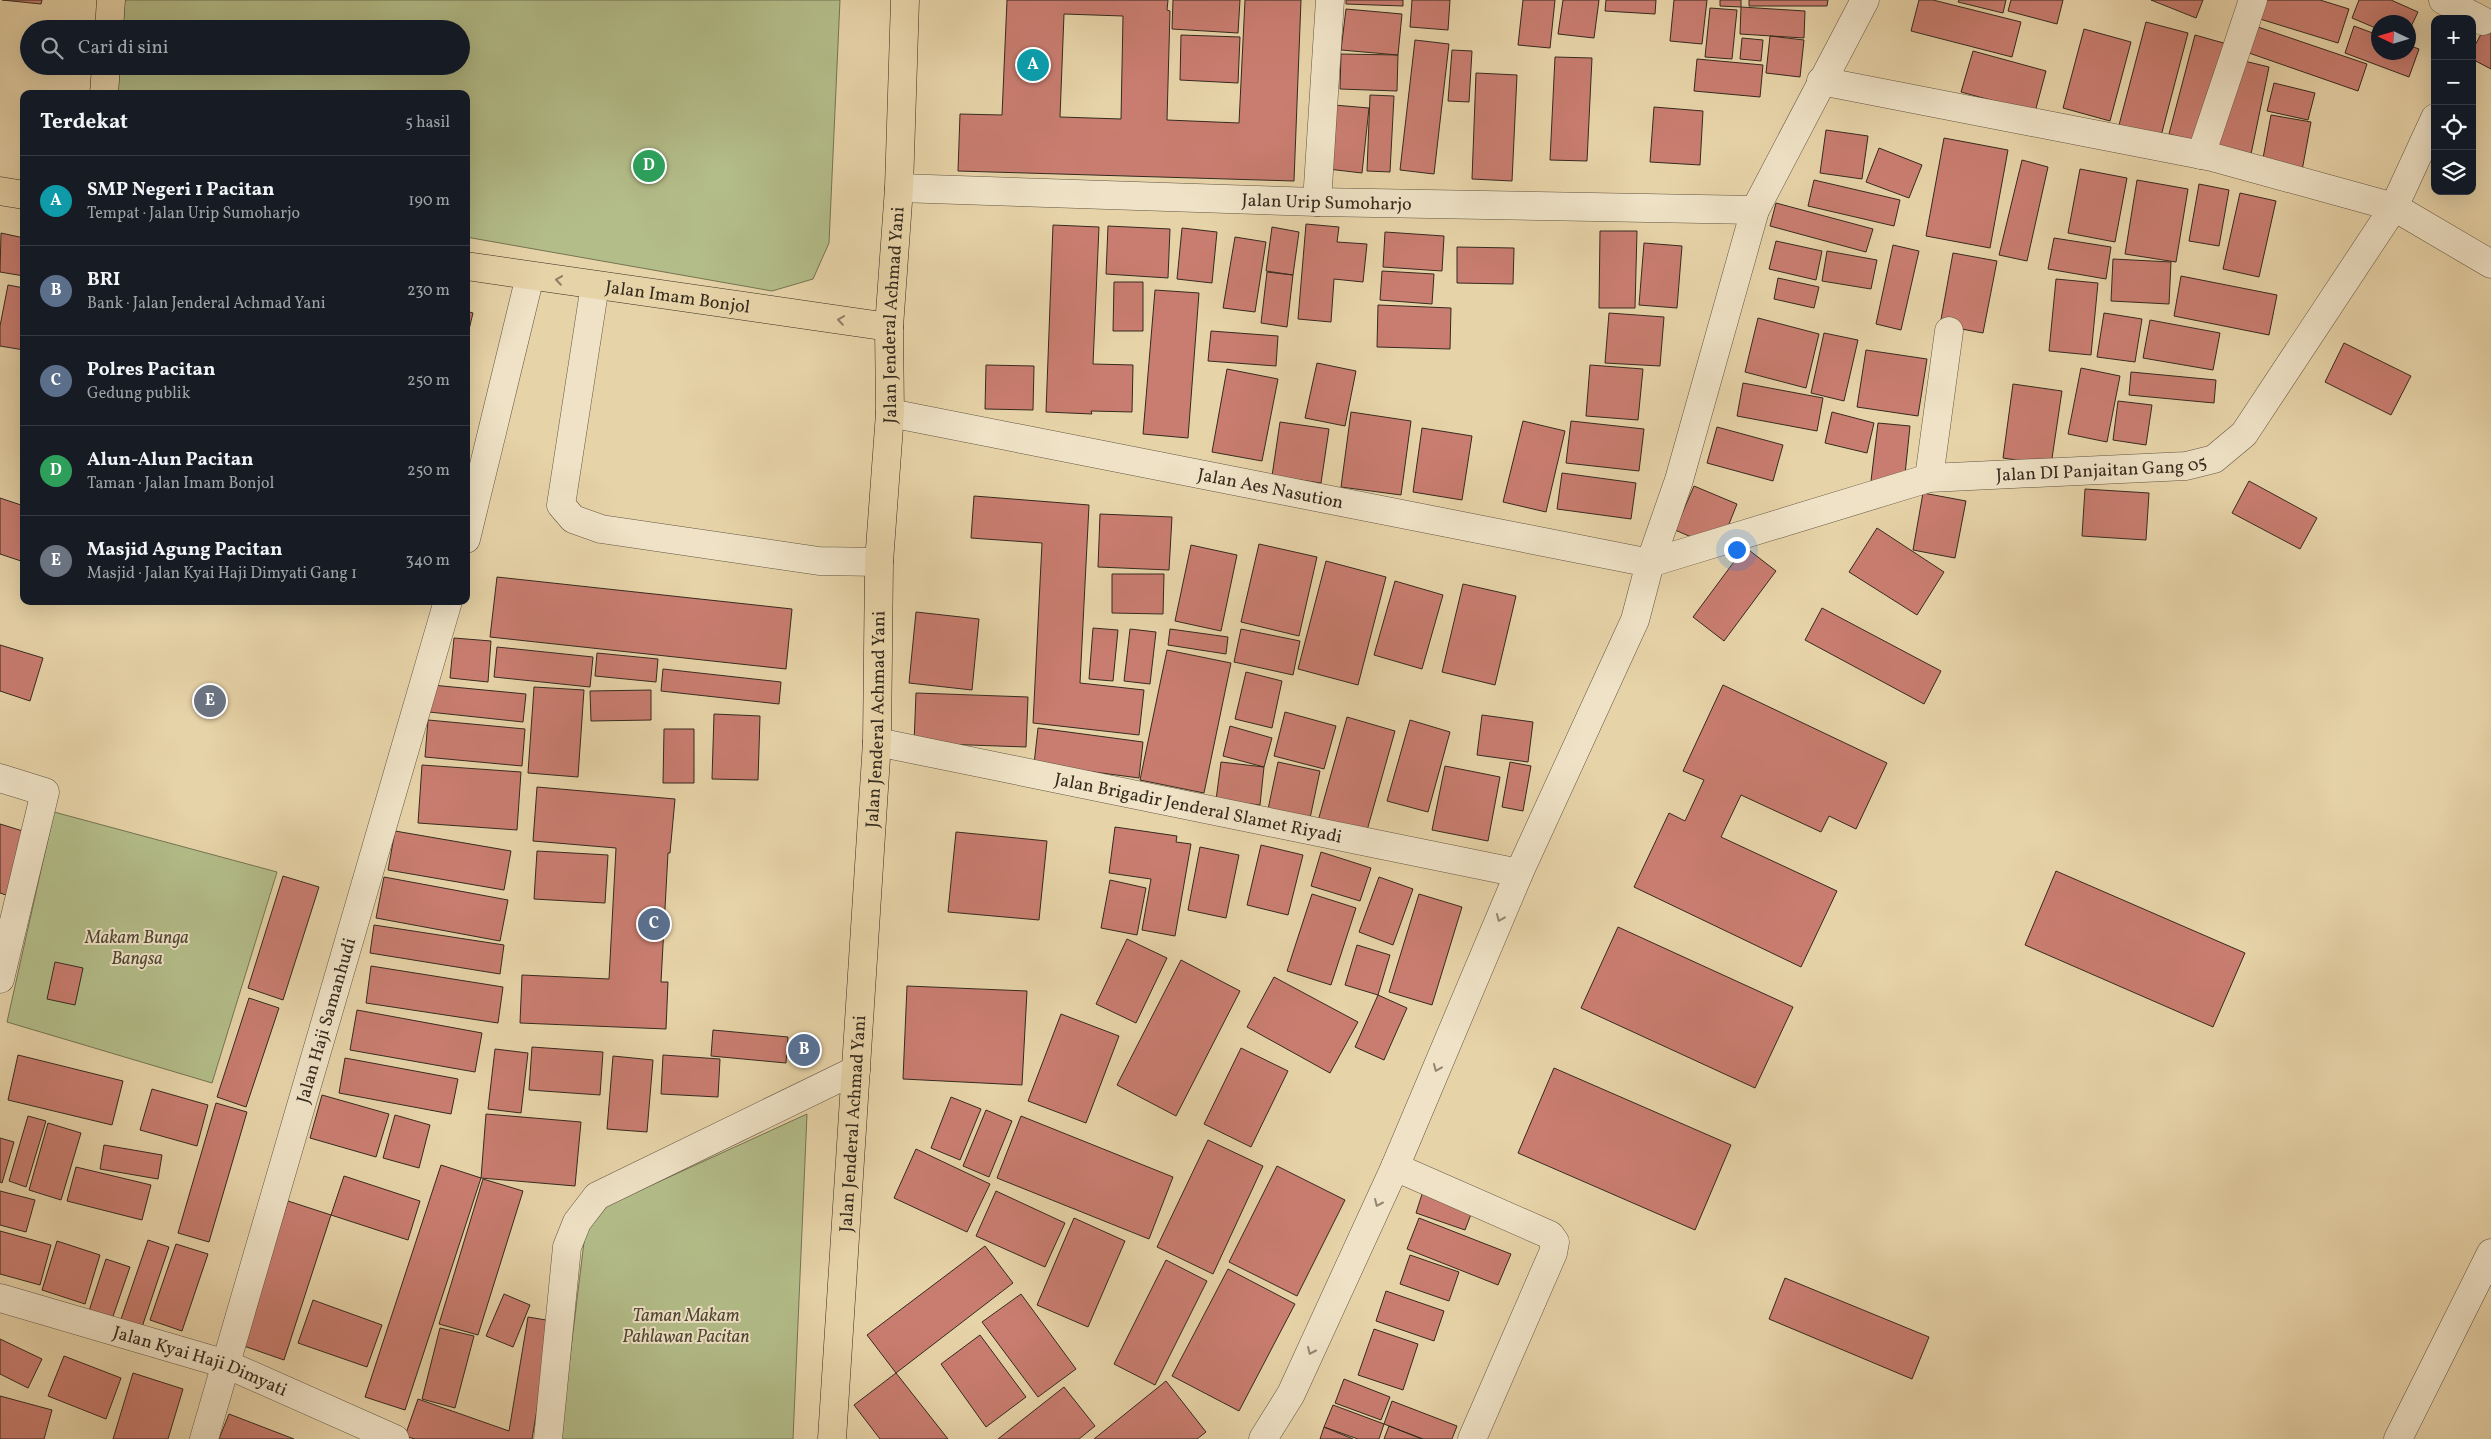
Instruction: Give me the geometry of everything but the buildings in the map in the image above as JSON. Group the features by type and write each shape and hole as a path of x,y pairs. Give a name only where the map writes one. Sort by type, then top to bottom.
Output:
{"main road":[{"path":"110,20 111,0"},
{"name":"Jalan Jenderal Achmad Yani","path":"832,1439 876,742 879,562 890,413 889,327 898,188 905,0"},
{"path":"104,90 105,75"},
{"path":"0,191 20,194"},
{"name":"Jalan Imam Bonjol","path":"470,267 889,327"}],"street":[{"path":"1317,202 1330,0"},
{"path":"1263,1439 1291,1394 1395,1166 1520,873 1635,620 1650,563 1680,480 1755,210 1865,0"},
{"path":"2201,155 2253,0"},
{"path":"2443,0 2482,22"},
{"path":"1821,81 2201,155 2394,207 2491,264"},
{"name":"Jalan DI Panjaitan Gang 05","path":"1650,563 1929,478 2186,466 2214,459 2244,434 2394,207 2431,127"},
{"name":"Jalan Urip Sumoharjo","path":"898,188 1317,202 1755,210"},
{"path":"470,523 530,276"},
{"path":"595,286 561,505 573,519 601,529 819,561 879,562"},
{"path":"1929,478 1949,331"},
{"name":"Jalan Aes Nasution","path":"890,413 1650,563"},
{"name":"Jalan Haji Samanhudi","path":"204,1439 447,605"},
{"name":"Jalan Brigadir Jenderal Slamet Riyadi","path":"876,742 1520,873"},
{"path":"0,778 45,792 0,979"},
{"path":"548,1439 567,1247 577,1222 597,1196 856,1070"},
{"path":"1395,1166 1550,1235 1555,1242 1553,1253 1472,1439"},
{"path":"2398,1439 2491,1253"},
{"name":"Jalan Kyai Haji Dimyati","path":"0,1298 226,1364 395,1439"}],"green space":[{"path":"114,0 840,0 829,243 813,279 772,291 470,238 470,90 106,90 107,75 470,75 470,20 112,20"},
{"name":"Makam Bunga Bangsa","path":"54,812 277,872 212,1083 7,1022"},
{"name":"Taman Makam Pahlawan Pacitan","path":"807,1114 793,1439 560,1439 585,1234 608,1205"}],"place":[{"name":"SMP Negeri 1 Pacitan","path":"1033,65"},
{"name":"Alun-Alun Pacitan","path":"649,166"},
{"name":"Masjid Agung Pacitan","path":"210,701"},
{"name":"Polres Pacitan","path":"654,924"},
{"name":"BRI","path":"804,1050"}]}
